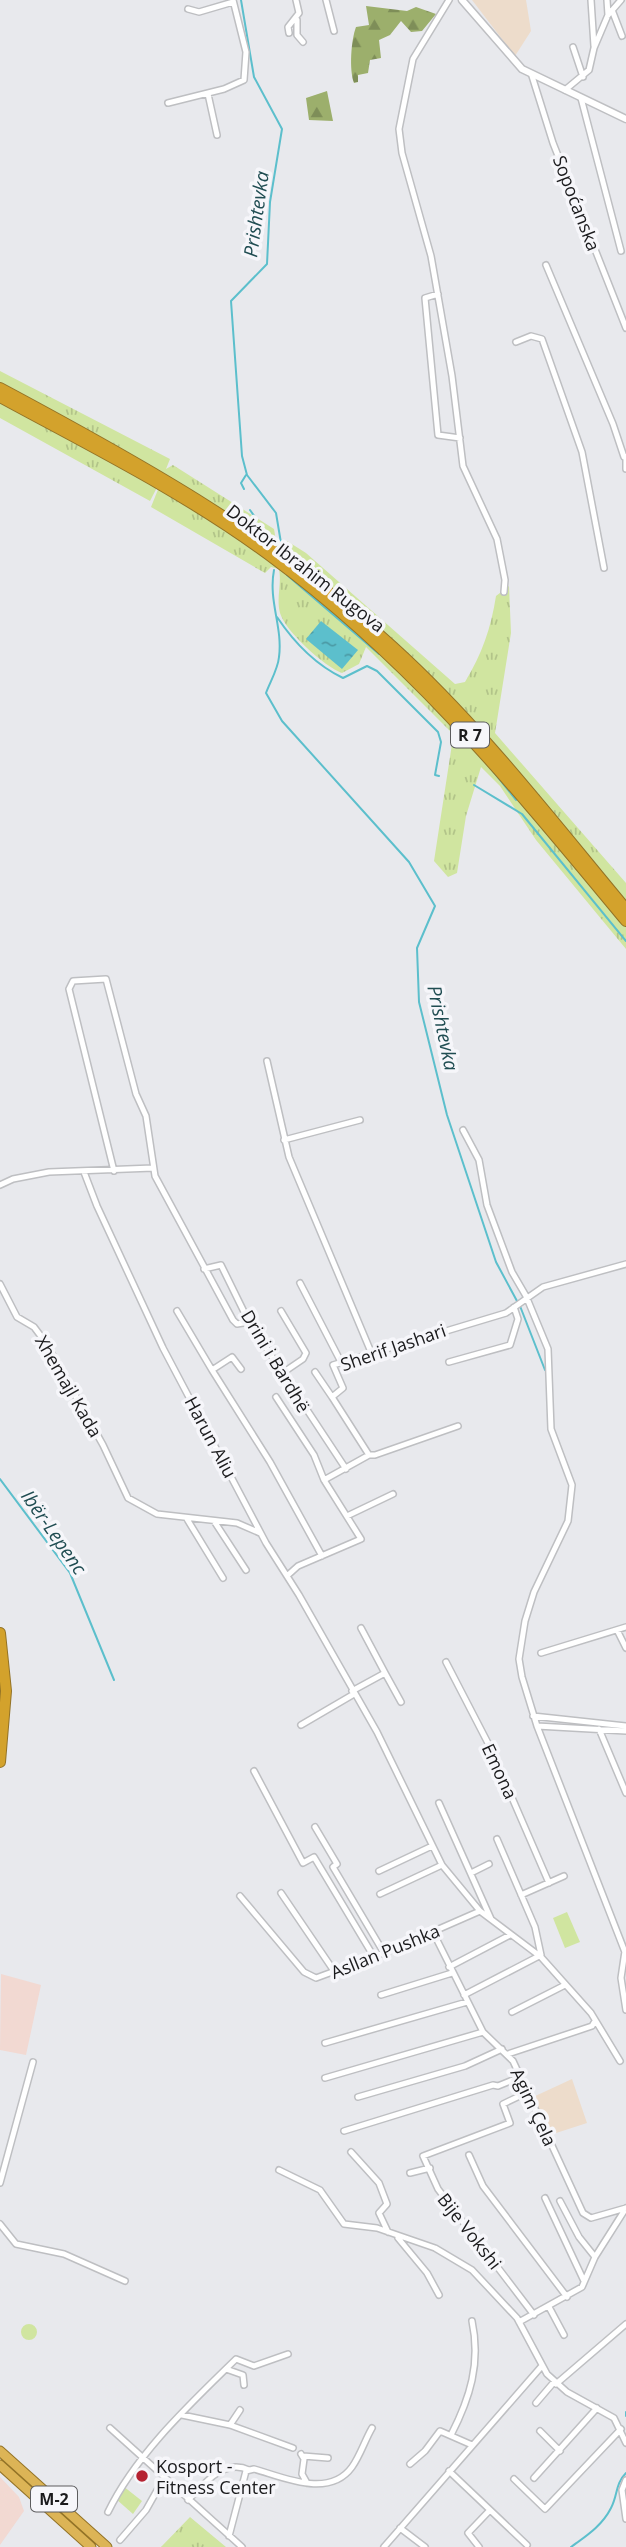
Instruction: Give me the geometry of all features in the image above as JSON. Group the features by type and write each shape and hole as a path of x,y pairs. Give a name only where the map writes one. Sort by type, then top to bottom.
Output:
{"highway":[{"name":"Doktor Ibrahim Rugova","path":"0,388 203,501 274,549 348,607 412,664 472,725 626,909"},
{"name":"Doktor Ibrahim Rugova","path":"0,397 190,502 269,555 343,613 407,670 466,731 626,921"},
{"path":"0,1633 6,1706 0,1762"},
{"name":"M-2","path":"0,2451 107,2547"},
{"name":"M-2","path":"0,2465 91,2547"}],"street":[{"path":"296,0 299,13 297,34 303,42"},
{"path":"326,0 334,31"},
{"path":"449,0 413,59 399,130 402,153 438,294 463,466 497,539 505,580 504,592"},
{"path":"461,0 522,69 626,119"},
{"path":"565,90 583,77 592,65 594,48 591,0"},
{"path":"607,0 622,36"},
{"path":"594,48 610,12 621,0"},
{"path":"168,103 208,94 244,80 247,71 246,52 233,1 199,12 188,9"},
{"path":"289,33 290,22 297,20"},
{"path":"573,47 583,77"},
{"name":"Sopoćanska","path":"532,76 557,153 626,328"},
{"path":"208,94 218,135"},
{"path":"581,97 621,251"},
{"path":"546,265 613,424 625,457 626,469"},
{"path":"438,294 425,298 438,435 460,438"},
{"path":"516,342 531,336 542,340 582,452 604,568"},
{"path":"114,1171 69,989 73,981 105,978 107,981 136,1094 146,1116 155,1158 153,1168 235,1323 249,1322"},
{"path":"267,1061 284,1140 370,1352"},
{"path":"284,1140 360,1119"},
{"path":"463,1130 481,1167 487,1205 512,1272 519,1302 548,1349 551,1429 572,1485 568,1521 531,1599 520,1650 522,1677 533,1716 625,1951 621,1978 626,2010"},
{"path":"0,1185 13,1179 49,1172 153,1168"},
{"name":"Harun Aliu","path":"84,1172 160,1341 261,1534 288,1575 377,1732 442,1865 480,1911 541,1957 596,2021 620,2061"},
{"name":"Sherif Jashari","path":"369,1454 332,1397 344,1388 333,1365 506,1313 543,1287 626,1264"},
{"name":"Drini i Bardhë","path":"205,1269 220,1265 249,1322 281,1374 346,1469"},
{"path":"300,1283 341,1362"},
{"name":"Xhemajl Kada","path":"0,1284 17,1317 34,1327 46,1343 103,1445 128,1497 146,1509 187,1519"},
{"path":"449,1362 510,1345 519,1302"},
{"path":"177,1311 276,1472 323,1556"},
{"path":"281,1311 306,1353 303,1359 281,1374"},
{"path":"212,1370 232,1357 241,1369"},
{"path":"315,1371 332,1397"},
{"path":"276,1397 314,1455 324,1480 360,1540 298,1566 288,1575"},
{"path":"324,1480 369,1454 378,1455 458,1426"},
{"path":"347,1516 393,1494"},
{"path":"187,1519 237,1522 261,1534"},
{"path":"187,1519 223,1578"},
{"path":"214,1521 246,1570"},
{"path":"541,1653 626,1627"},
{"path":"360,1628 401,1702"},
{"path":"617,1630 626,1648"},
{"name":"Emona","path":"446,1662 495,1758 549,1883"},
{"path":"301,1725 385,1673"},
{"path":"533,1716 599,1729 626,1731"},
{"path":"537,1726 626,1726"},
{"path":"599,1729 626,1793"},
{"path":"254,1771 303,1863 314,1857 374,1957"},
{"path":"439,1803 492,1922"},
{"path":"315,1827 337,1864 333,1867 384,1953"},
{"path":"325,2043 466,1999 541,1957 535,1927 496,1839"},
{"path":"379,1871 432,1846"},
{"path":"471,1873 489,1864"},
{"path":"380,1894 442,1865"},
{"path":"521,1895 564,1877"},
{"path":"281,1893 334,1971"},
{"name":"Asllan Pushka","path":"240,1896 307,1975 316,1978 384,1953 480,1911"},
{"name":"Agim Çela","path":"433,1932 483,2032 508,2054 585,2216 594,2217 626,2208"},
{"path":"382,1995 450,1970 510,1935"},
{"path":"512,2012 565,1985"},
{"path":"508,2054 592,2026 596,2021"},
{"path":"325,2078 483,2032"},
{"path":"358,2097 465,2066 502,2049"},
{"path":"0,2183 33,2062"},
{"path":"344,2131 493,2085 498,2087 520,2077"},
{"path":"410,2174 430,2168 423,2156 510,2123 503,2104 528,2092"},
{"path":"351,2152 385,2193 387,2204 379,2213 388,2232"},
{"path":"469,2155 483,2186 567,2297"},
{"name":"Bije Vokshi","path":"430,2168 438,2189 534,2315"},
{"path":"279,2171 320,2190 344,2224 371,2226 435,2248 468,2267 519,2322 541,2367 555,2383 614,2418 626,2443"},
{"path":"545,2198 584,2281"},
{"path":"560,2201 579,2237 595,2257"},
{"path":"519,2322 582,2287 595,2257 626,2208"},
{"path":"0,2224 16,2244 64,2254 125,2280"},
{"path":"397,2236 427,2273 439,2295"},
{"path":"548,2307 564,2335"},
{"path":"451,2435 473,2382 476,2346 472,2321"},
{"path":"536,2403 555,2383 626,2324"},
{"path":"108,2512 115,2497 144,2460 182,2415 236,2359 254,2366 288,2354"},
{"path":"384,2547 541,2367"},
{"path":"226,2369 240,2372 245,2378 244,2385"},
{"path":"534,2478 597,2408"},
{"path":"230,2426 240,2410"},
{"path":"182,2415 230,2426 293,2448"},
{"path":"110,2428 242,2547"},
{"path":"188,2500 220,2471 237,2466 310,2484 343,2476 352,2467 372,2428"},
{"path":"514,2479 545,2510 621,2429"},
{"path":"540,2431 559,2451"},
{"path":"410,2465 425,2451 438,2432 472,2445"},
{"path":"310,2484 302,2477 302,2455 328,2458"},
{"path":"229,2536 244,2476 249,2470"},
{"path":"449,2471 527,2545"},
{"path":"120,2540 146,2510 164,2478"},
{"path":"626,2480 622,2490 626,2519"},
{"path":"480,2547 468,2533 490,2510"},
{"path":"400,2528 425,2547"}],"shaded area":[{"path":"472,0 526,0 531,31 515,56"},
{"path":"1,1974 41,1985 26,2055 0,2050"},
{"path":"572,2079 587,2123 550,2135 531,2098"},
{"path":"0,2477 19,2497 24,2511 0,2545"}],"green space":[{"path":"366,6 407,11 416,7 436,14 422,31 411,32 401,21 390,35 379,40 381,58 370,60 368,73 358,75 358,82 354,83 351,63 353,39 356,27 369,25"},
{"path":"327,91 333,121 309,120 306,98"},
{"path":"0,371 170,459 166,469 173,465 274,529 276,541 284,544 287,541 306,553 455,684 465,682 471,672 485,640 496,596 509,586 511,633 495,733 626,883 626,949 536,840 500,786 481,767 466,816 457,873 448,877 434,861 452,744 450,731 366,647 359,664 342,673 306,648 289,629 280,613 279,569 271,567 265,573 151,507 165,472 150,501 0,418"},
{"path":"567,1912 580,1942 565,1948 553,1918"},
{"path":"29,2324 35,2326 35,2338 29,2340 23,2338 21,2332 23,2326"},
{"path":"123,2486 142,2501 133,2514 116,2499"},
{"path":"190,2517 226,2547 161,2547"}],"water":[{"path":"321,621 358,650 342,669 306,639"}],"waterway":[{"name":"Prishtevka","path":"241,0 254,77 282,129 270,202 267,264 231,301 242,456 247,475 276,513 281,543"},
{"path":"244,489 241,483 246,475"},
{"path":"250,510 257,520 254,524"},
{"name":"Prishtevka","path":"274,570 273,592 280,646 276,671 266,693 282,721 409,862 435,906 417,948 419,1002 447,1115 496,1262 517,1301"},
{"path":"287,575 379,654"},
{"path":"277,617 306,652 343,678 367,666 377,671 438,732 441,742 435,775 439,776"},
{"path":"492,770 516,800"},
{"path":"474,785 522,814 626,941"},
{"name":"Prishtevka","path":"520,1306 545,1370"},
{"name":"Ibër-Lepenc","path":"0,1479 70,1573 114,1680"},
{"path":"571,2547 603,2520 626,2473"}],"place":[{"name":"Kosport - Fitness Center","path":"142,2476"}]}
